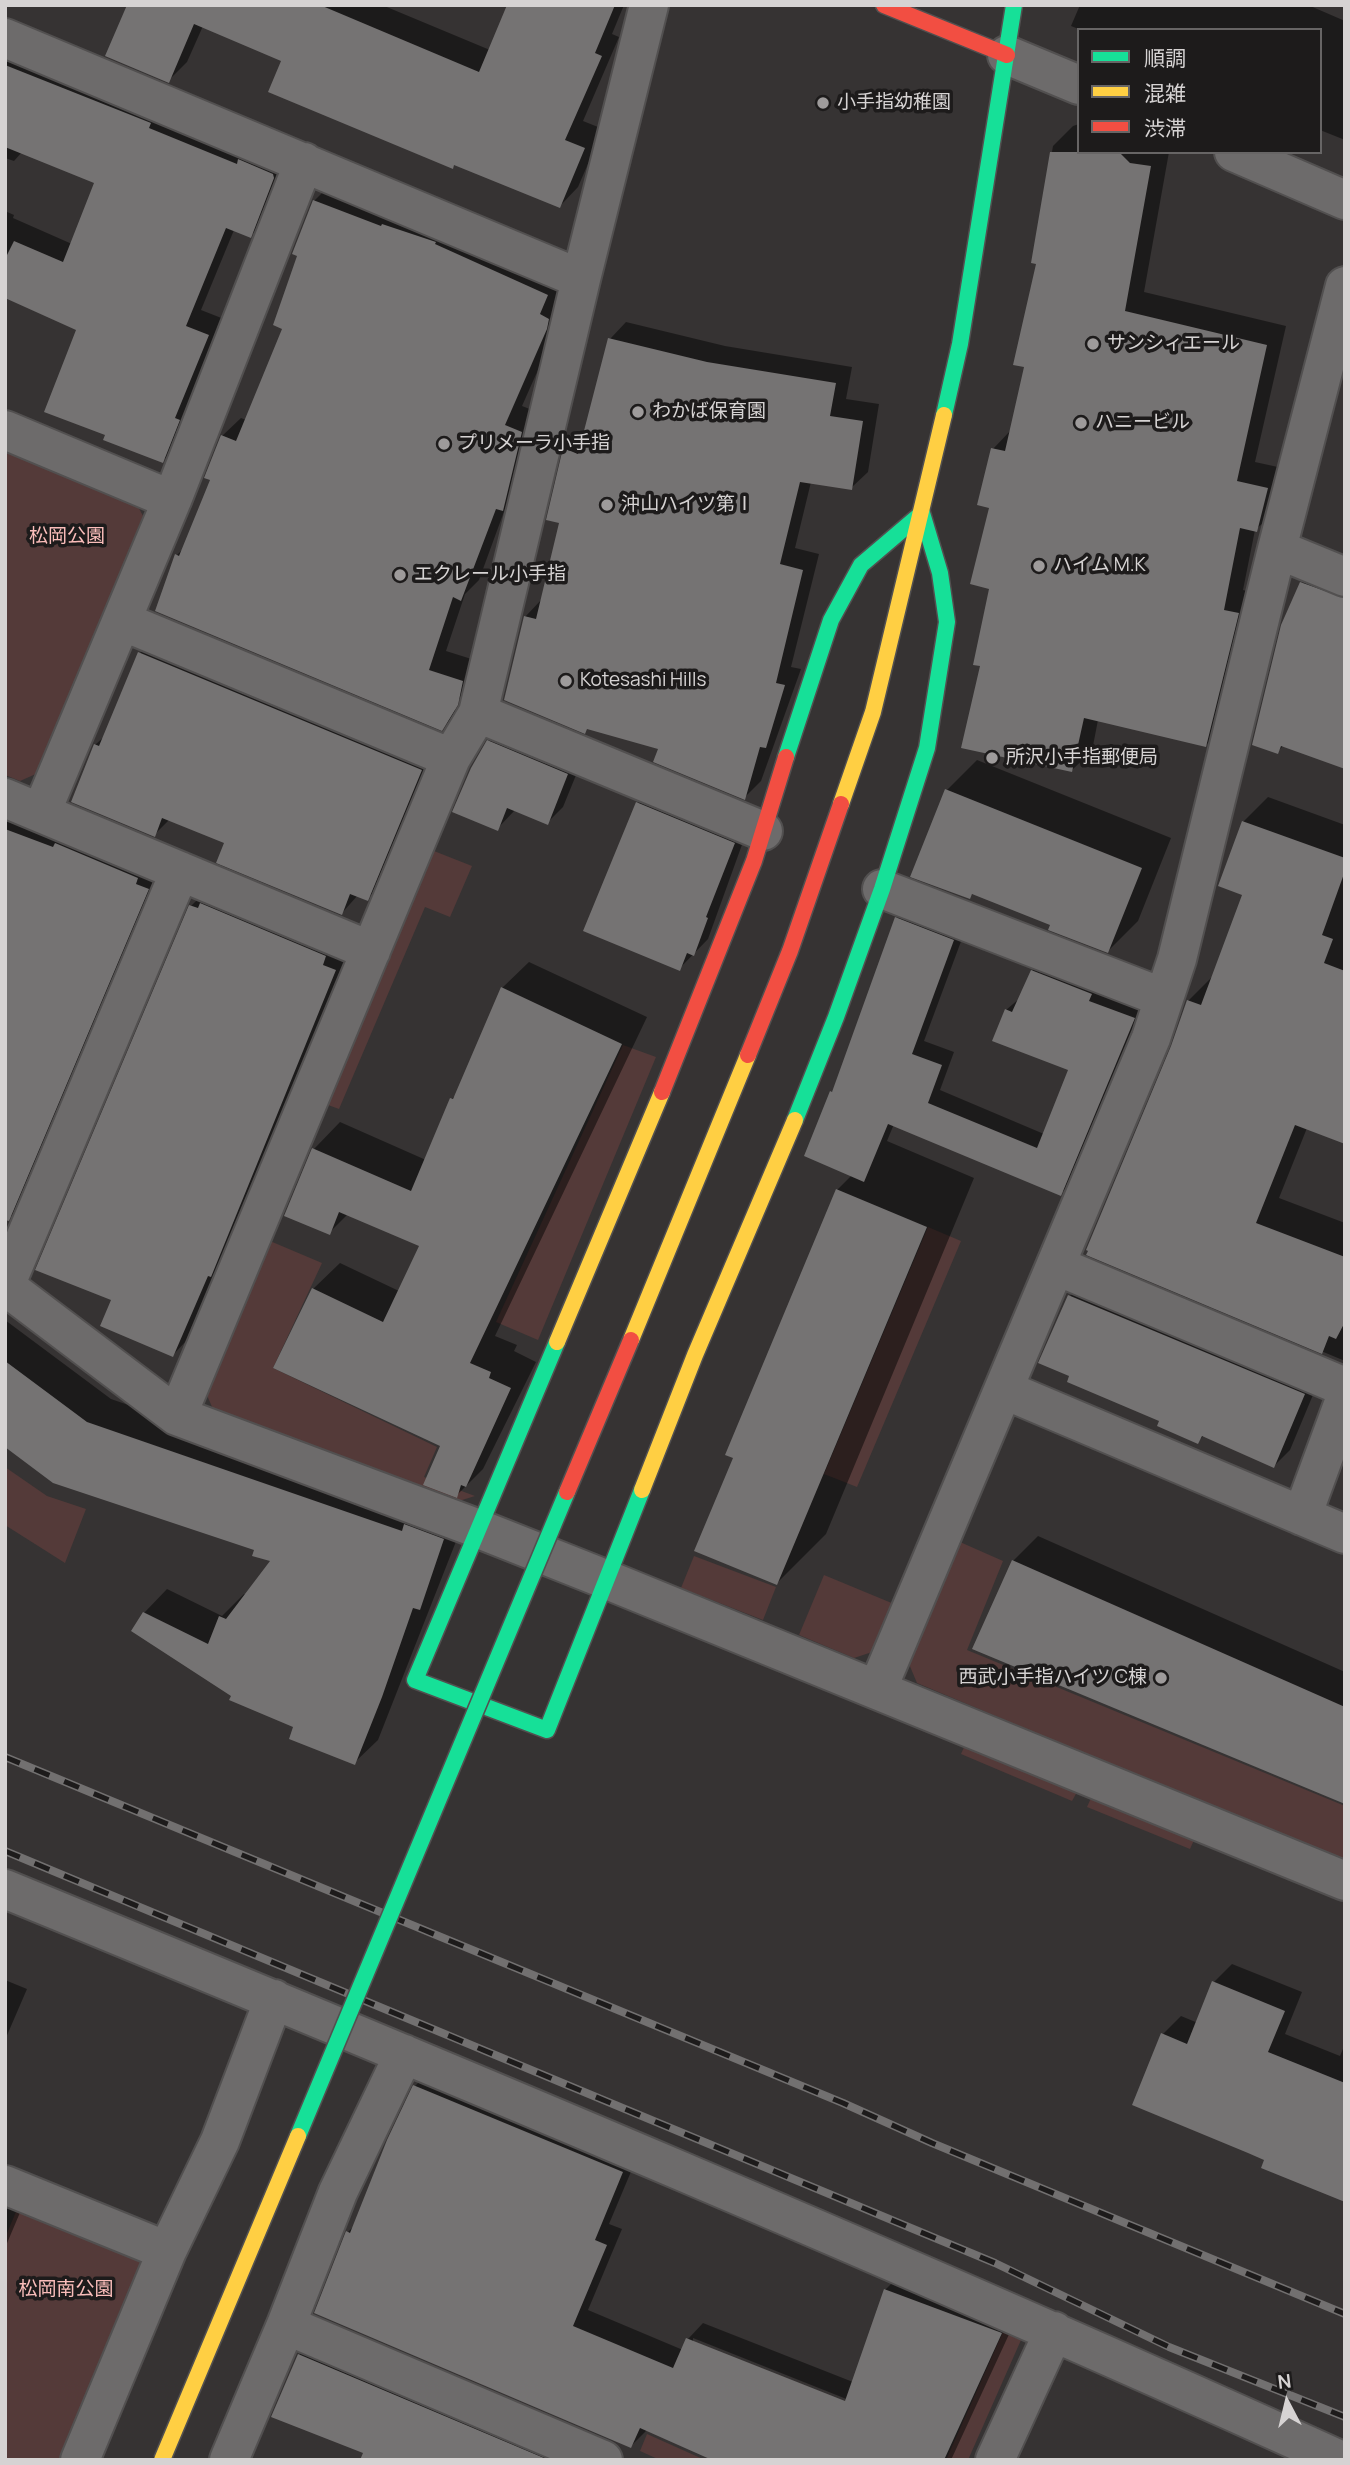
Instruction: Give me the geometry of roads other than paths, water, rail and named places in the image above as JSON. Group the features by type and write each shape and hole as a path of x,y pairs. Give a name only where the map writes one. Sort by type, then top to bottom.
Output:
{"street":[{"path":"177,1416 452,758 478,713 649,5"},
{"path":"884,5 1077,84"},
{"path":"162,2460 631,1340 790,951 873,712 960,344 1014,5"},
{"path":"5,38 581,279"},
{"path":"1239,154 1345,200"},
{"path":"41,814 172,500 304,162"},
{"path":"877,1690 1152,1038 1180,946 1277,549 1345,286"},
{"path":"5,430 172,500"},
{"path":"922,513 940,573 947,622 927,748 882,889 836,1017 695,1355 547,1730 415,1680 691,1024 754,861 831,620 861,565 922,513"},
{"path":"1277,549 1345,577"},
{"path":"122,621 452,758"},
{"path":"478,713 763,831"},
{"path":"5,798 371,951"},
{"path":"180,871 5,1286 177,1416 480,1529 1345,1881"},
{"path":"882,889 1164,998"},
{"path":"1057,1266 1345,1387"},
{"path":"1005,1390 1345,1534"},
{"path":"1301,1516 1345,1399"},
{"path":"5,1889 404,2054 1054,2331 1340,2460"},
{"path":"80,2460 167,2251 220,2141 274,2000"},
{"path":"229,2460 338,2192 404,2054"},
{"path":"5,2185 167,2251"},
{"path":"286,2325 582,2456"},
{"path":"995,2460 1054,2331"}],"railway":[{"path":"5,1757 843,2103 932,2143 1345,2314"},
{"path":"5,1851 995,2263 1169,2347 1345,2417"}],"place":[{"name":"小手指幼稚園","path":"823,103"},
{"name":"サンシィエール","path":"1093,344"},
{"name":"わかば保育園","path":"638,412"},
{"name":"ハニービル","path":"1081,423"},
{"name":"プリメーラ小手指","path":"444,444"},
{"name":"沖山ハイツ第Ⅰ","path":"607,505"},
{"name":"ハイム M.K","path":"1039,566"},
{"name":"エクレール小手指","path":"400,575"},
{"name":"Kotesashi Hills","path":"566,681"},
{"name":"所沢小手指郵便局","path":"992,758"},
{"name":"西武小手指ハイツ C棟","path":"1161,1678"}],"park label":[{"name":"松岡公園","path":"67,537"},
{"name":"松岡南公園","path":"66,2290"}]}
